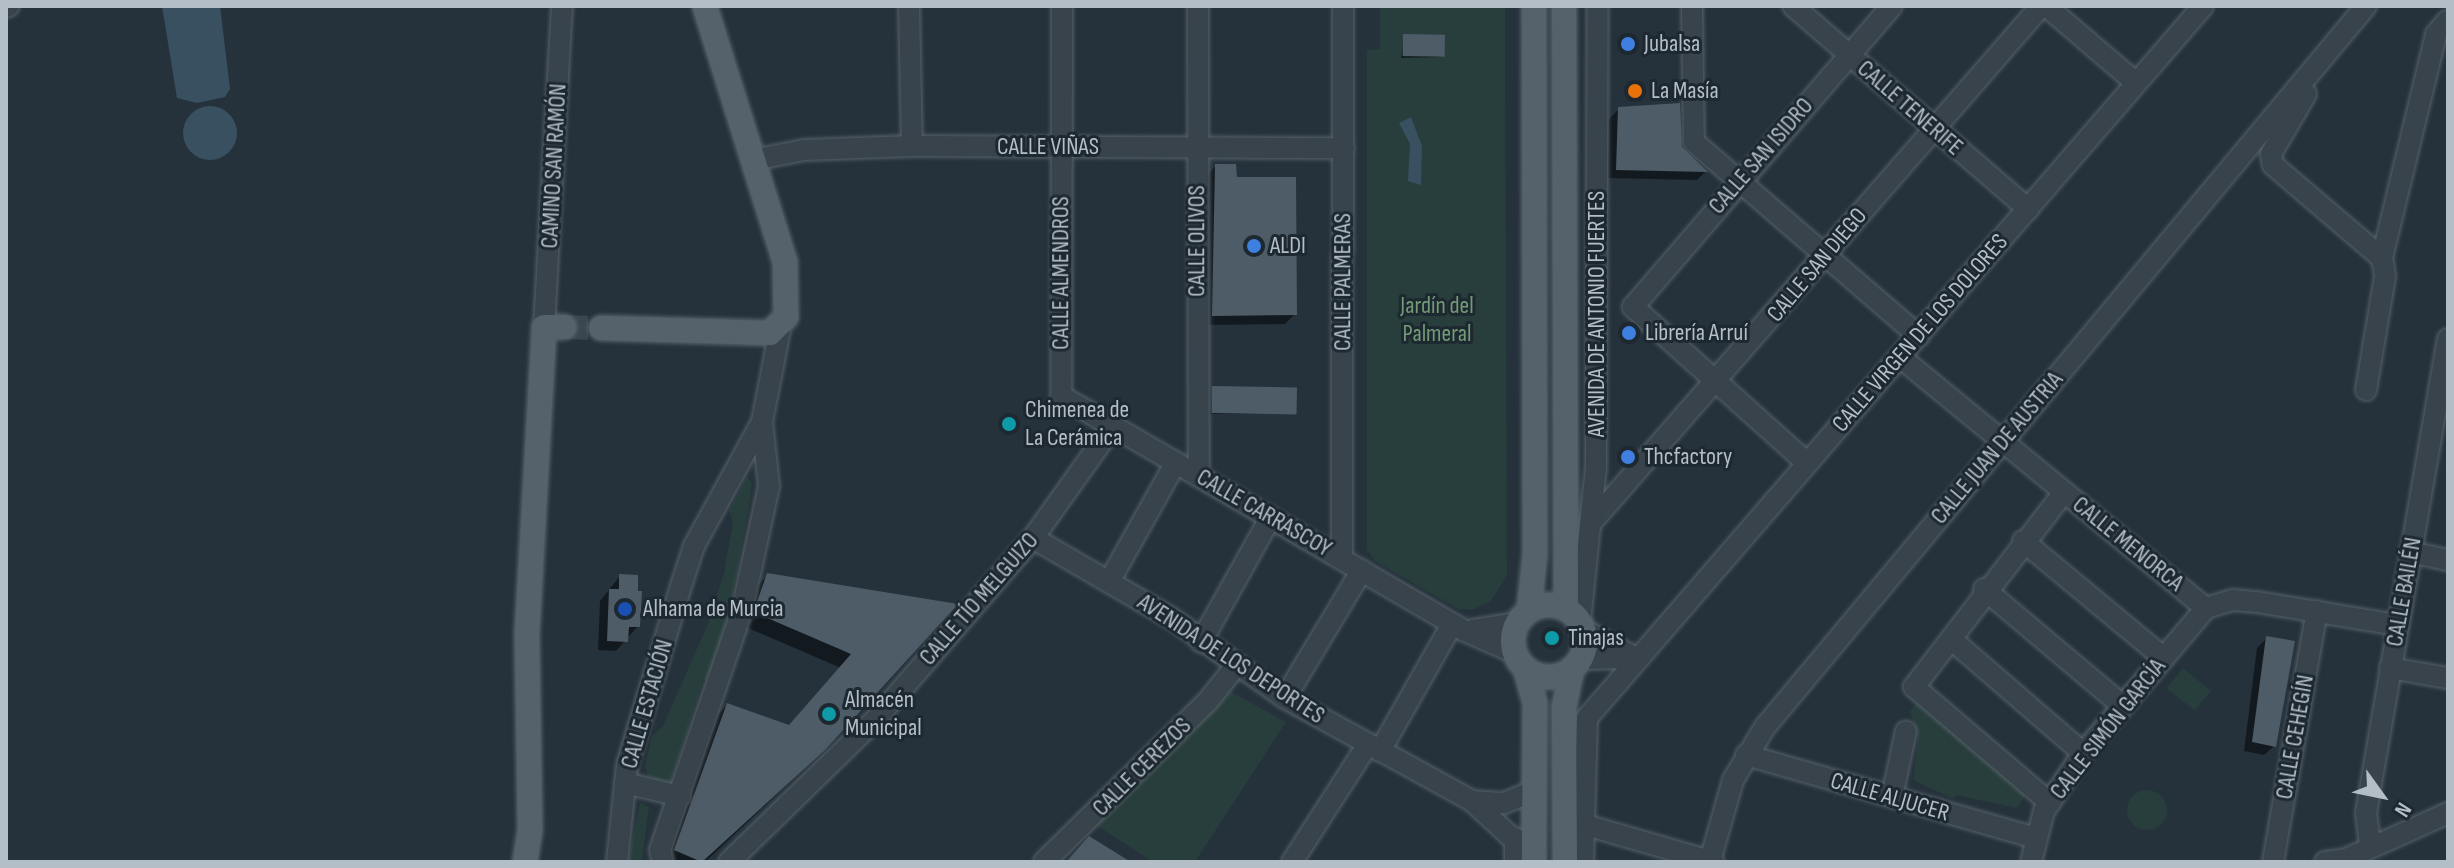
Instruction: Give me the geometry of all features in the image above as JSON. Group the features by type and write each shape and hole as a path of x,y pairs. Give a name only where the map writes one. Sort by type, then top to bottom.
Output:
{"main road":[{"name":"CALLE ESTACIÓN","path":"705,6 785,262 788,301 780,329"},
{"path":"1528,861 1534,791 1535,703 1520,660 1535,539 1534,6"},
{"name":"AVENIDA DE ANTONIO FUERTES","path":"1564,6 1577,620"},
{"path":"525,862 530,829 529,591 554,327"},
{"path":"601,328 752,334 780,329"},
{"path":"1523,617 1547,604 1577,620 1577,664 1564,707 1565,862"},
{"path":"1520,660 1543,676 1577,664"}],"street":[{"name":"CAMINO SAN RAMÓN","path":"554,327 562,6"},
{"path":"909,6 912,146"},
{"name":"CALLE ALMENDROS","path":"1061,396 1062,6"},
{"name":"CALLE OLIVOS","path":"1198,6 1199,475"},
{"name":"CALLE PALMERAS","path":"1342,557 1343,6"},
{"name":"AVENIDA DE ANTONIO FUERTES","path":"1577,620 1591,523 1597,424 1598,6"},
{"path":"1692,6 1694,142 1919,336"},
{"name":"CALLE TENERIFE","path":"1793,6 2028,209"},
{"name":"CALLE SAN ISIDRO","path":"1715,385 1633,307 1892,6"},
{"path":"2044,6 2136,83"},
{"name":"CALLE SAN DIEGO","path":"1591,523 2044,6"},
{"name":"CALLE VIRGEN DE LOS DOLORES","path":"1582,824 1587,718 2203,6"},
{"name":"CALLE JUAN DE AUSTRIA","path":"2366,6 2326,60 2271,154 2273,165 2382,258"},
{"path":"2366,390 2385,276 2382,258 2436,34 2448,20"},
{"name":"CALLE JUAN DE AUSTRIA","path":"1712,861 1733,780 1746,755 2248,143 2326,60"},
{"name":"CALLE VIÑAS","path":"753,160 804,150 912,146 1344,148"},
{"name":"CALLE ESTACIÓN","path":"663,862 660,850 742,610 769,486 762,422 780,329"},
{"name":"CALLE BAILÉN","path":"2370,845 2366,813 2410,552 2440,442 2448,339"},
{"name":"CALLE MENORCA","path":"1900,357 2206,608 2233,600 2397,625"},
{"path":"1715,385 1807,463"},
{"name":"CALLE CARRASCOY","path":"1061,396 1520,660"},
{"name":"CALLE ESTACIÓN","path":"617,862 625,783 694,546 762,422"},
{"name":"CALLE TÍO MELGUIZO","path":"729,862 877,718 1033,538 1113,426"},
{"path":"1109,582 1176,462"},
{"path":"2050,803 1914,687 1984,589 2064,492"},
{"path":"1201,642 1271,517"},
{"name":"AVENIDA DE LOS DEPORTES","path":"1033,538 1109,582 1285,698 1472,801 1515,838 1528,861"},
{"path":"2023,541 2164,658"},
{"path":"2410,552 2448,560"},
{"path":"1285,698 1362,570"},
{"path":"1984,589 2123,706"},
{"name":"CALLE SIMÓN GARCÍA","path":"2031,862 2035,838 2050,803 2083,753 2206,608"},
{"name":"CALLE CEHEGÍN","path":"2273,862 2317,611"},
{"path":"1292,862 1459,627 1523,617"},
{"path":"1577,620 1636,658"},
{"path":"1951,639 2083,753"},
{"path":"1577,664 1636,658"},
{"name":"CALLE CEREZOS","path":"1044,862 1208,701 1235,667"},
{"path":"2390,668 2448,678"},
{"path":"1892,797 1906,731"},
{"name":"CALLE ALJUCER","path":"1746,755 2035,838"},
{"path":"625,783 680,796"},
{"path":"1472,801 1504,803 1534,791"},
{"path":"2325,862 2346,859 2370,845 2448,813"},
{"path":"1583,862 1582,824 1712,861"}],"green space":[{"name":"Jardín del Palmeral","path":"1365,6 1505,6 1507,575 1491,601 1472,610 1458,609 1375,561 1367,550 1367,50 1380,49 1380,9"},
{"path":"747,477 752,483 749,506 722,650 714,677 703,680 670,786 649,779 645,765 652,736 663,726 709,621 724,573 733,522 729,511"},
{"path":"2183,668 2211,691 2195,711 2167,688"},
{"path":"1230,691 1286,722 1195,862 1153,862 1093,823"},
{"path":"1918,700 2027,793 2017,808 1956,795 1953,799 1913,780 1918,738 1910,712"},
{"path":"2147,790 2161,796 2167,810 2161,824 2147,830 2133,824 2127,810 2133,796"},
{"path":"640,803 649,807 642,862 628,862"}],"water":[{"path":"162,6 220,6 230,89 225,97 197,103 177,98"},
{"path":"210,106 221,108 229,114 235,122 235,144 229,152 221,158 210,160 199,158 191,152 185,144 183,133 185,122 191,114 199,108"},
{"path":"1411,117 1422,146 1421,185 1408,181 1410,144 1399,123"}],"building":[{"path":"1403,34 1445,35 1445,57 1403,56"},
{"path":"1680,103 1682,147 1708,172 1616,170 1618,107"},
{"name":"ALDI","path":"1215,164 1236,164 1237,177 1296,177 1297,315 1212,316"},
{"path":"1212,386 1297,387 1297,414 1212,413"},
{"name":"Almacén Municipal","path":"767,573 958,604 825,750 702,862 674,850 727,703 789,725 851,654 760,615 757,602"},
{"name":"Alhama de Murcia","path":"619,574 638,575 638,591 642,591 640,627 629,627 628,642 607,641 609,589 619,589"},
{"path":"2266,636 2295,641 2276,747 2252,742"},
{"path":"1089,836 1131,862 1066,862"}],"tunnel":[{"path":"564,327 601,328"}],"place":[{"name":"Jubalsa","path":"1628,44"},
{"name":"La Masía","path":"1635,91"},
{"name":"ALDI","path":"1254,246"},
{"name":"Librería Arruí","path":"1629,333"},
{"name":"Chimenea de La Cerámica","path":"1009,424"},
{"name":"Thcfactory","path":"1628,457"},
{"name":"Alhama de Murcia","path":"625,609"},
{"name":"Tinajas","path":"1552,638"},
{"name":"Almacén Municipal","path":"829,714"}]}
